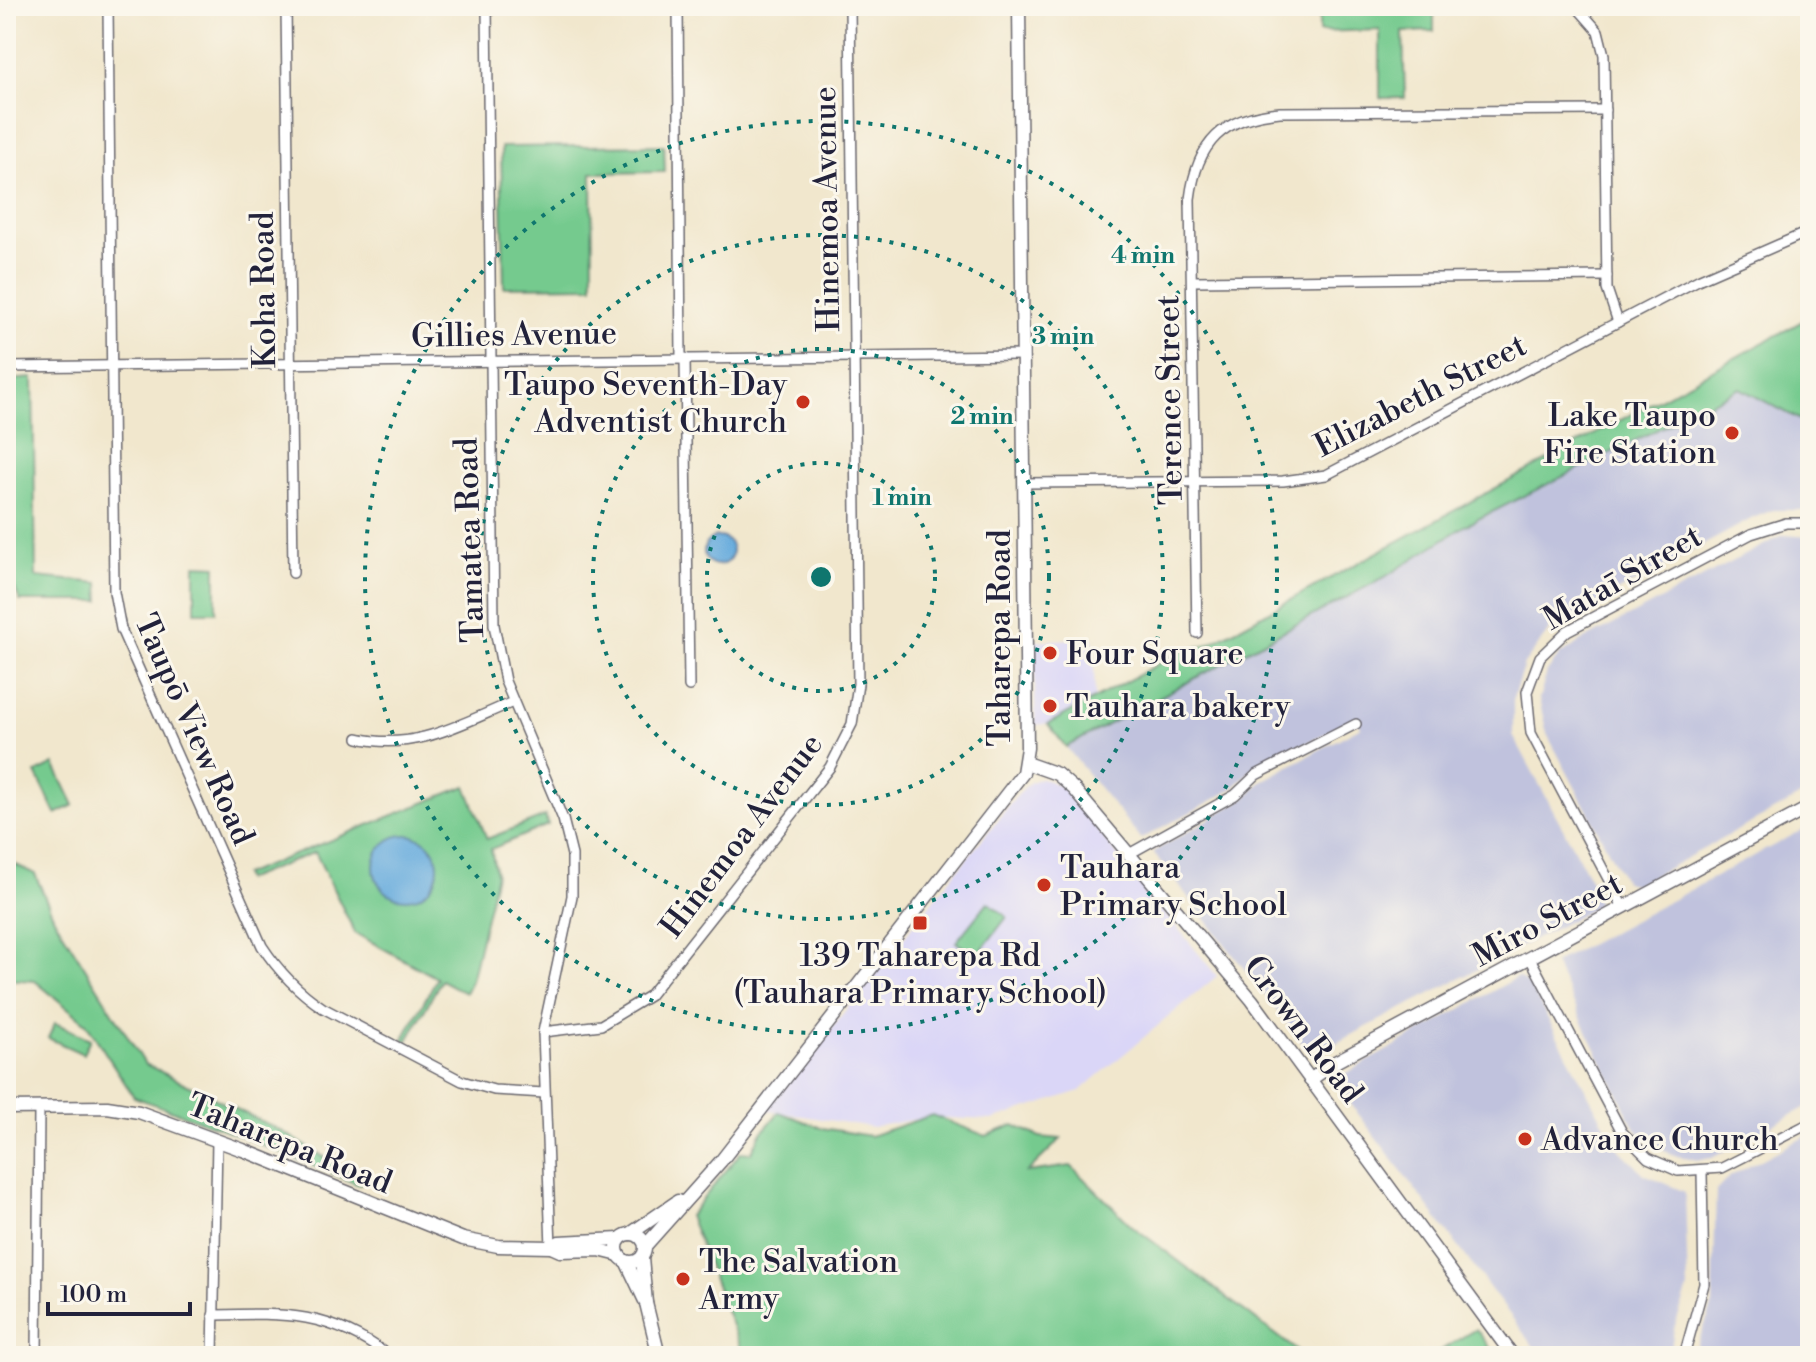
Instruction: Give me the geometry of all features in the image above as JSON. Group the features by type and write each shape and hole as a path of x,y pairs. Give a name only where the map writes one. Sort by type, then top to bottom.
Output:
{"street":[{"name":"Taupō View Road","path":"108,6 116,617 262,946 276,968 306,997 441,1072 494,1090 544,1093"},
{"name":"Koha Road","path":"286,6 293,573"},
{"name":"Tamatea Road","path":"487,6 494,625 499,663 563,819 572,855 572,896 543,1032 551,1247"},
{"path":"678,6 689,686"},
{"name":"Hinemoa Avenue","path":"543,1032 601,1025 649,996 830,767 848,736 858,684 850,6"},
{"name":"Taharepa Road","path":"6,1108 121,1108 217,1140 463,1239 498,1246 551,1247 560,1251 599,1250 622,1258 644,1252 827,1027 1016,784 1026,763 1019,6"},
{"path":"1576,6 1598,31 1602,42 1607,276 1609,302 1618,322"},
{"name":"Terence Street","path":"1197,633 1194,281 1190,199 1195,169 1219,133 1244,117 1280,112 1605,110"},
{"name":"Elizabeth Street","path":"1024,483 1283,481 1326,475 1700,279 1810,231"},
{"path":"1194,281 1607,276"},
{"name":"Gillies Avenue","path":"6,367 1023,355"},
{"name":"Mataī Street","path":"1623,907 1531,733 1527,692 1540,657 1567,631 1751,534 1786,523 1810,523"},
{"path":"358,738 399,744 426,738 513,702"},
{"path":"1129,854 1235,795 1256,775 1356,724"},
{"name":"Crown Road","path":"1026,763 1066,781 1242,988 1513,1356"},
{"name":"Miro Street","path":"1310,1080 1337,1061 1810,807"},
{"path":"1530,958 1622,1132 1648,1158 1663,1167 1702,1172 1740,1161 1810,1123"},
{"path":"37,1356 39,1108"},
{"path":"213,1356 217,1140"},
{"path":"1684,1356 1687,1335 1703,1297 1702,1172"},
{"name":"Taharepa Road","path":"551,1247 559,1242 625,1237 685,1198"},
{"path":"646,1303 622,1258 625,1237 638,1236 644,1252 646,1303 659,1356"},
{"path":"213,1315 287,1313 327,1321 349,1329 389,1356"}],"shaded area":[{"path":"1740,388 1810,425 1810,510 1773,510 1753,518 1552,627 1524,664 1513,697 1513,735 1598,894 1596,907 1323,1050 1303,1044 1153,852 1245,798 1262,781 1361,727 1357,718 1251,770 1231,790 1141,839 1066,747 1385,577 1466,525"},
{"path":"1783,535 1810,537 1810,791 1637,885 1625,882 1547,734 1539,699 1547,672 1560,655 1584,640"},
{"path":"1093,638 1095,697 1048,724 1035,725 1035,641"},
{"name":"Tauhara Primary School","path":"1041,778 1061,786 1217,976 1080,1091 992,1120 928,1117 872,1127 766,1110 1019,793 1030,782"},
{"path":"1810,826 1810,1105 1712,1158 1698,1160 1672,1155 1640,1134 1632,1123 1554,963"},
{"path":"1518,977 1531,987 1616,1146 1644,1174 1685,1192 1688,1289 1674,1328 1670,1356 1541,1356 1341,1091 1343,1075"},
{"path":"1810,1134 1810,1356 1696,1356 1697,1345 1713,1305 1716,1191 1729,1177"}],"green space":[{"path":"1319,6 1434,6 1434,31 1403,32 1405,98 1380,98 1380,30 1319,32"},
{"path":"664,145 665,172 592,173 593,286 504,287 501,147"},
{"path":"1810,317 1810,425 1740,388 1466,525 1385,577 1066,747 1048,724 1182,651 1209,644"},
{"path":"33,378 36,577 99,583 100,601 20,601 6,566 6,380"},
{"path":"195,565 216,566 216,612 195,612"},
{"path":"54,764 74,805 56,814 36,773"},
{"path":"466,786 487,839 545,816 548,825 491,849 496,874 471,981 465,993 441,980 407,1042 403,1040 437,978 355,933 315,852 245,880 243,875"},
{"path":"6,860 35,874 54,918 145,1064 283,1132 363,1181 359,1185 236,1134 134,1097 86,1023 35,981 6,979"},
{"path":"988,902 1007,917 976,957 956,942"},
{"path":"55,1023 90,1039 83,1054 48,1038"},
{"path":"779,1112 822,1128 870,1136 932,1115 986,1136 1014,1125 1040,1137 1061,1139 1027,1172 1071,1166 1131,1225 1304,1356 744,1356 689,1216 741,1152 751,1153 760,1135"},
{"path":"1476,1329 1496,1356 1431,1356"}],"water":[{"path":"718,537 728,541 732,551 728,561 718,565 708,561 704,551 708,541"},
{"path":"406,835 424,841 432,849 438,867 432,885 424,893 406,899 388,893 380,885 374,867 380,849 388,841"}],"place":[{"name":"Taupo Seventh-Day Adventist Church","path":"803,402"},
{"name":"Lake Taupo Fire Station","path":"1732,433"},
{"name":"Four Square","path":"1050,653"},
{"name":"Tauhara bakery","path":"1050,706"},
{"name":"Tauhara Primary School","path":"1044,885"},
{"name":"139 Taharepa Rd (Tauhara Primary School)","path":"920,923"},
{"name":"Advance Church","path":"1525,1139"},
{"name":"The Salvation Army","path":"683,1279"}]}
